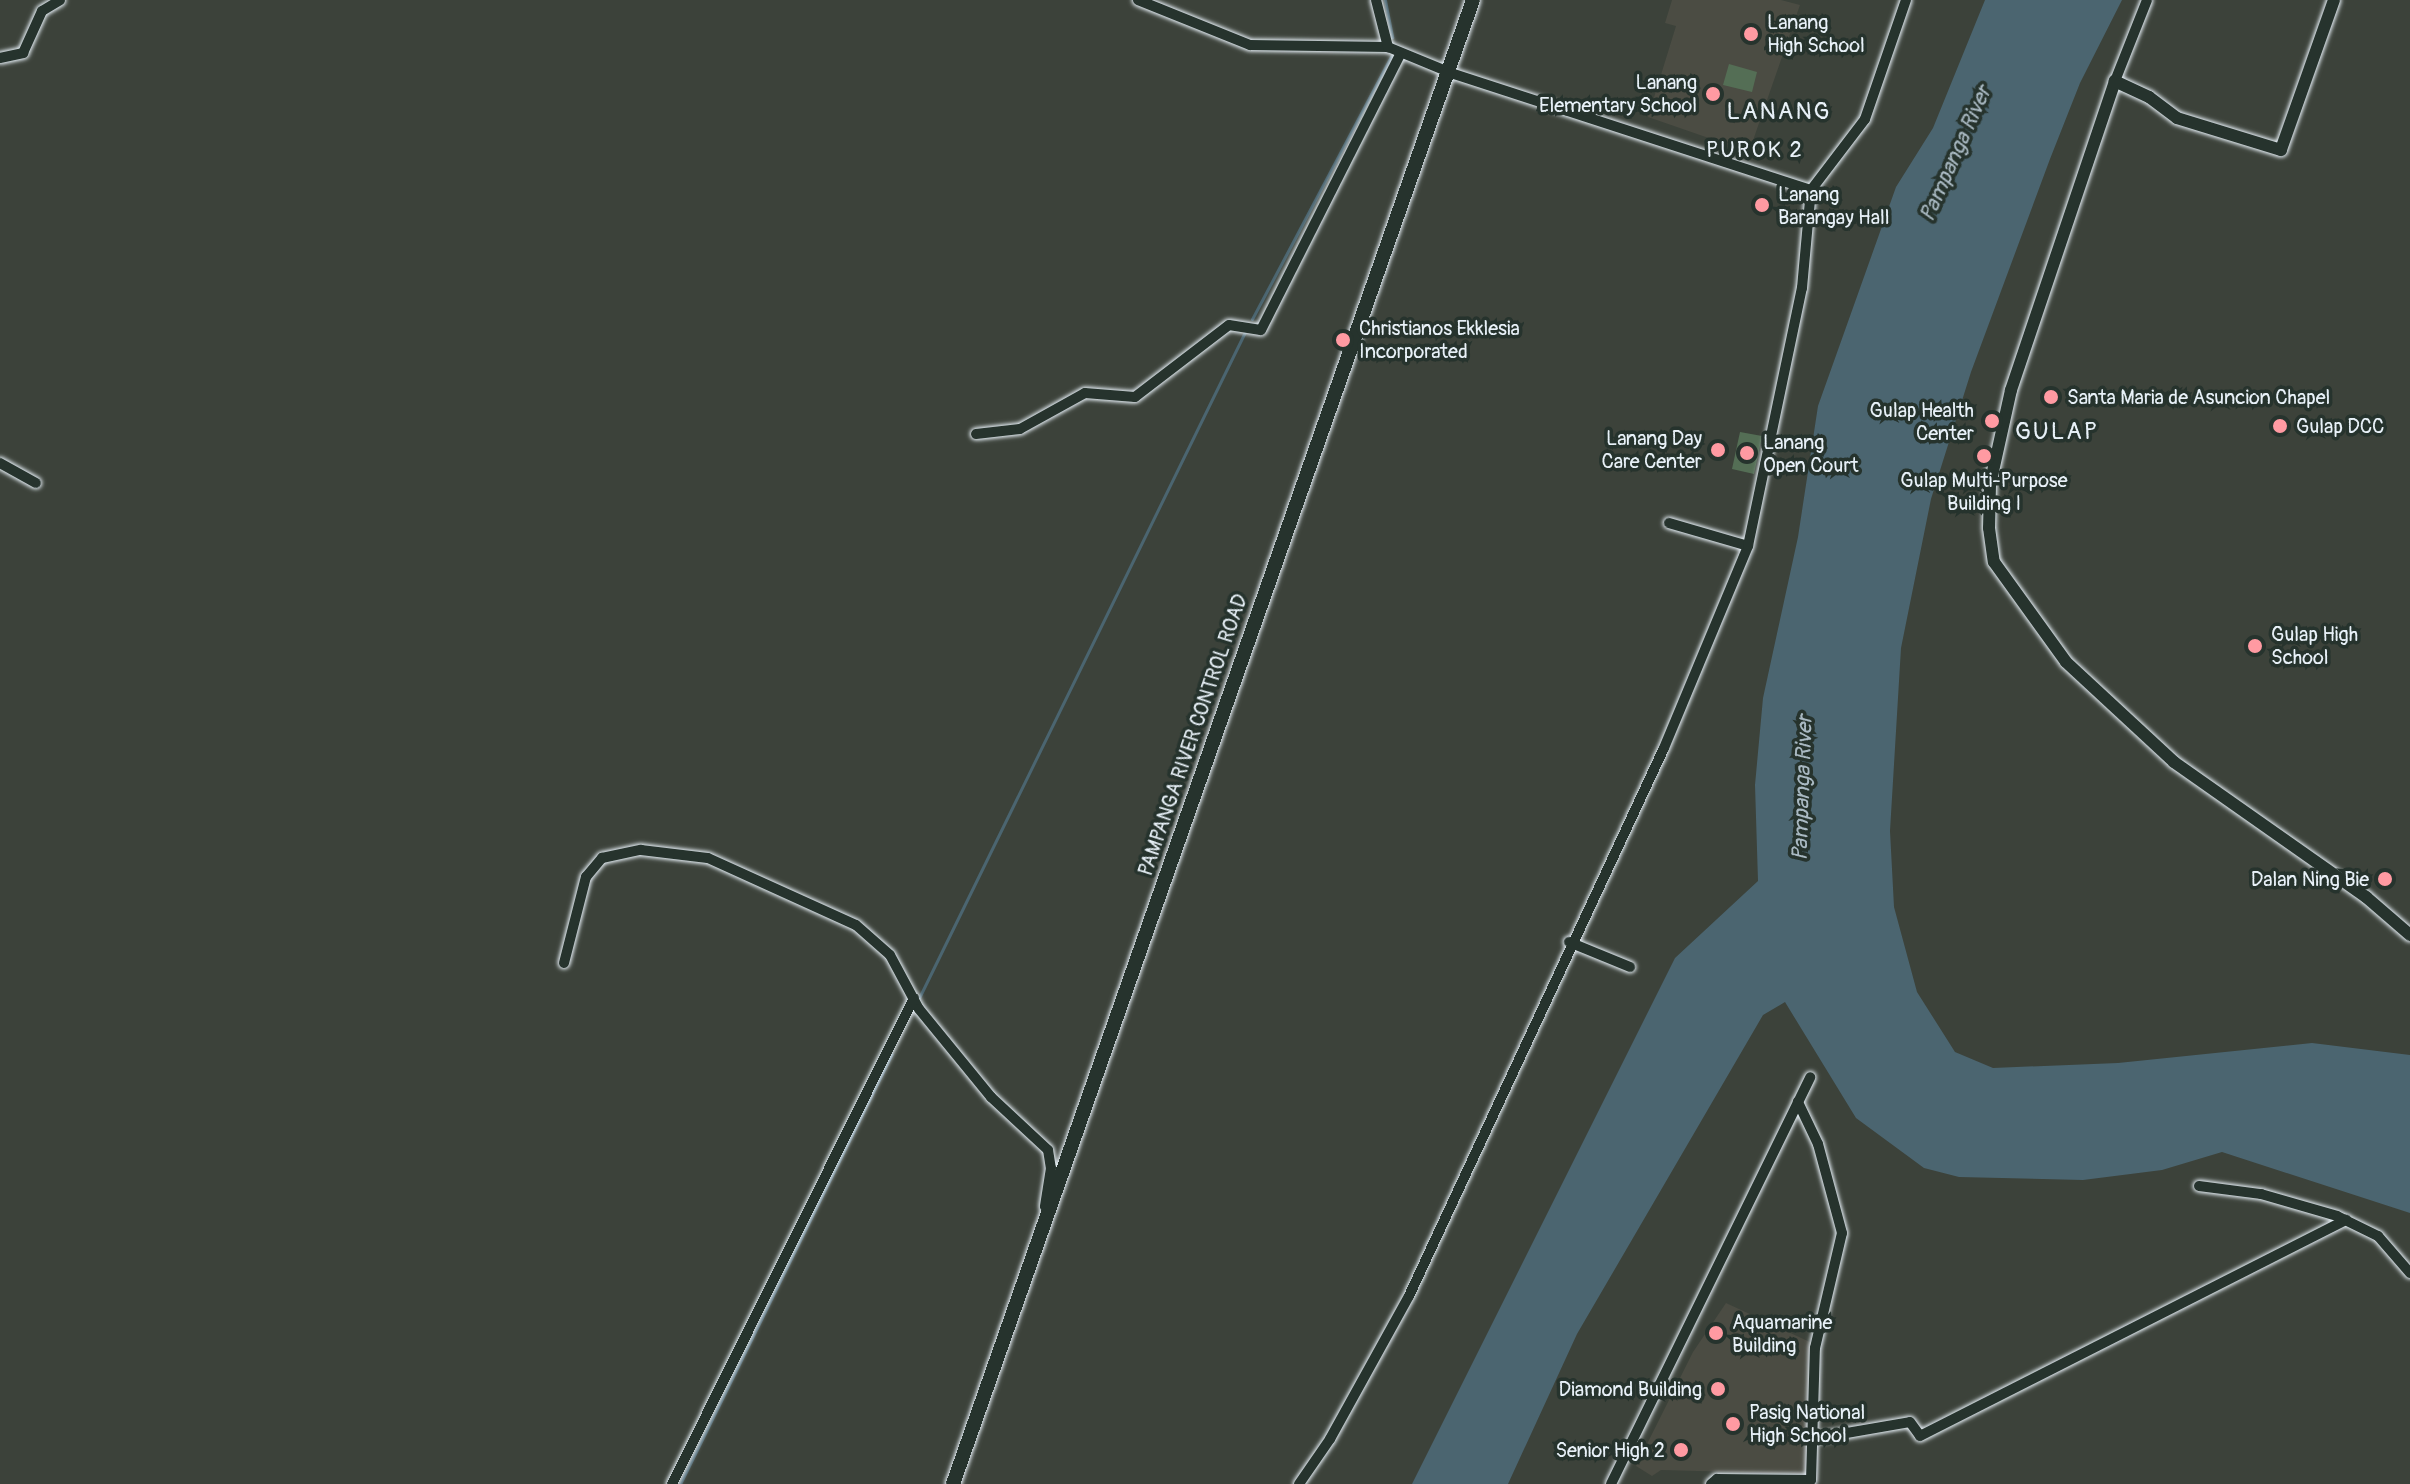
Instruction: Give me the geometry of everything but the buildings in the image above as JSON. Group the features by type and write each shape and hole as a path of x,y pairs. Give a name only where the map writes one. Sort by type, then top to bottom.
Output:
{"main road":[{"name":"PAMPANGA RIVER CONTROL ROAD","path":"953,1484 1409,171 1451,73 1473,0"}],"street":[{"path":"0,58 23,53 42,11 60,0"},
{"path":"1138,0 1250,45 1388,47 1451,73 1811,190"},
{"path":"1376,0 1388,47"},
{"path":"1299,1484 1330,1439 1409,1296 1569,942 1664,748 1748,546 1802,288 1811,190 1865,119 1906,0"},
{"path":"2147,0 2115,81 2011,390 1990,485 1994,562 2066,662 2174,762 2366,897 2410,935"},
{"path":"2115,81 2149,97 2177,118 2281,150 2334,0"},
{"path":"976,434 1020,429 1085,393 1135,397 1229,325 1261,330 1401,53"},
{"path":"0,463 36,483"},
{"path":"1669,523 1748,546"},
{"path":"564,963 586,877 602,858 641,850 708,858 856,925 890,955 916,1002 991,1097 1048,1150 1044,1229"},
{"path":"1569,942 1630,967"},
{"path":"672,1484 916,1002"},
{"path":"1611,1484 1810,1077"},
{"path":"1711,1484 1717,1479 1812,1482 1815,1348 1842,1233 1818,1144 1798,1102"},
{"path":"2199,1186 2261,1194 2346,1220 2378,1236 2410,1273"},
{"path":"1812,1439 1910,1422 1920,1436 2346,1220"}],"shaded area":[{"name":"Lanang Elementary School","path":"1672,0 1781,0 1800,5 1749,152 1648,117 1676,26 1665,23"},
{"name":"Pasig National High School","path":"1726,1303 1812,1343 1808,1474 1661,1470 1652,1476 1636,1466 1693,1352"}],"green space":[{"path":"1729,64 1757,72 1752,92 1723,85"},
{"name":"Lanang Open Court","path":"1740,432 1762,436 1754,474 1732,469"}],"water":[{"name":"Pampanga River","path":"1985,0 2122,0 2080,83 2050,159 1971,372 1931,499 1901,648 1890,831 1894,907 1917,992 1955,1052 1993,1068 2118,1063 2312,1043 2410,1055 2410,1213 2222,1152 2162,1170 2083,1180 1959,1177 1924,1168 1856,1118 1785,1002 1763,1015 1577,1334 1508,1484 1412,1484 1675,958 1758,881 1755,785 1763,698 1798,537 1818,406 1896,187 1933,128"}],"waterway":[{"path":"1385,0 1392,37"},
{"path":"1252,319 1391,57"},
{"path":"918,1000 1245,332"},
{"path":"680,1484 892,1054"}],"place":[{"name":"Lanang High School","path":"1751,34"},
{"name":"Lanang Elementary School","path":"1713,94"},
{"name":"Lanang Barangay Hall","path":"1762,205"},
{"name":"Christianos Ekklesia Incorporated","path":"1343,340"},
{"name":"Santa Maria de Asuncion Chapel","path":"2051,397"},
{"name":"Gulap Health Center","path":"1992,421"},
{"name":"Gulap DCC","path":"2280,426"},
{"name":"Lanang Day Care Center","path":"1718,450"},
{"name":"Lanang Open Court","path":"1747,453"},
{"name":"Gulap Multi-Purpose Building I","path":"1984,456"},
{"name":"Gulap High School","path":"2255,646"},
{"name":"Dalan Ning Bie","path":"2385,879"},
{"name":"Aquamarine Building","path":"1716,1333"},
{"name":"Diamond Building","path":"1718,1389"},
{"name":"Pasig National High School","path":"1733,1424"},
{"name":"Senior High 2","path":"1681,1450"}],"district":[{"name":"LANANG","path":"1779,112"},
{"name":"PUROK 2","path":"1755,151"},
{"name":"GULAP","path":"2057,432"}]}
